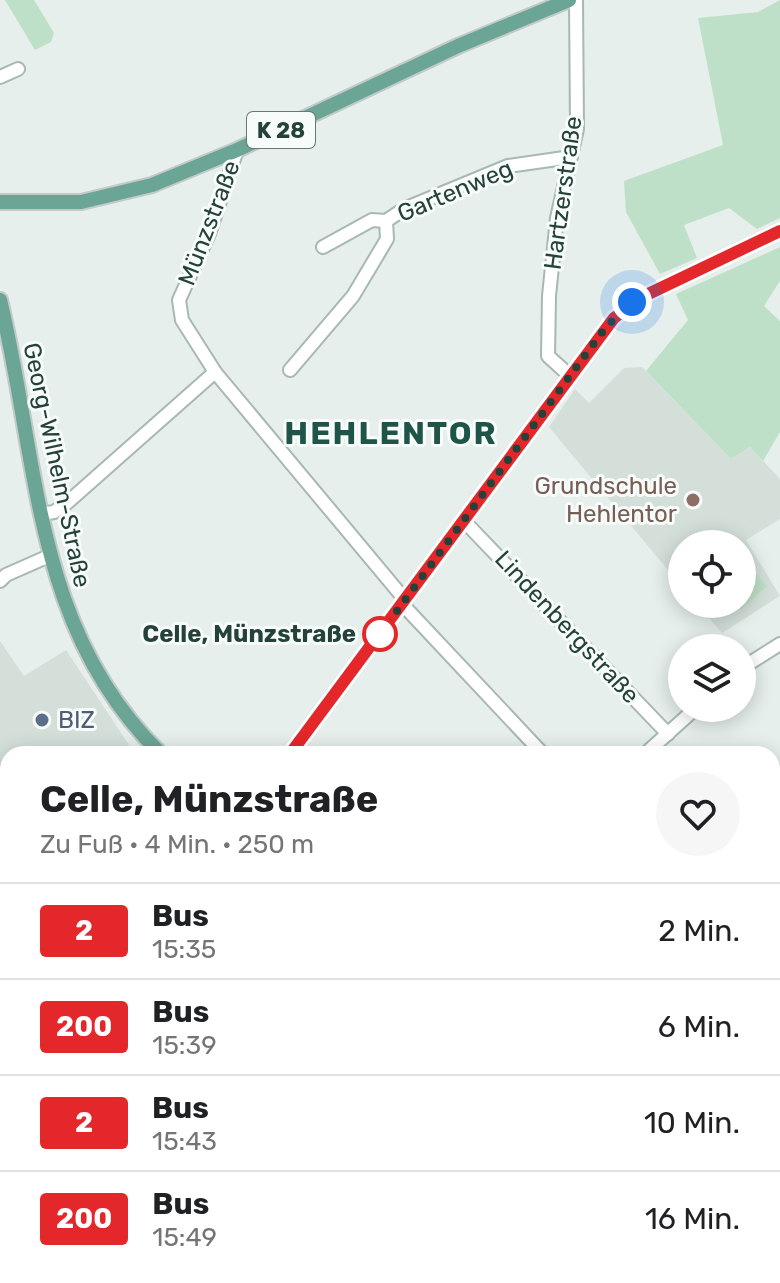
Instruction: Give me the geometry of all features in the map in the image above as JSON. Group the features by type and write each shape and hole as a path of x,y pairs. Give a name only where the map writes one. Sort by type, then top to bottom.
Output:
{"main road":[{"path":"551,4 569,0"},
{"name":"K 28","path":"0,202 58,204 103,199 152,185 237,150 551,4"},
{"path":"296,746 614,318 632,302 780,231"},
{"name":"Georg-Wilhelm-Straße","path":"0,300 49,556 65,608 87,656 129,720 153,746"}],"street":[{"name":"Hartzerstraße","path":"570,376 548,356 548,335 557,218 577,129 576,0"},
{"path":"0,77 18,69"},
{"name":"Münzstraße","path":"237,150 209,234 179,300 187,333 215,372 404,603 536,746"},
{"name":"Gartenweg","path":"323,247 372,220 386,221 404,209 508,166 571,157"},
{"name":"Gartenweg","path":"290,370 353,296 387,239 386,221"},
{"path":"41,514 54,512 68,502 215,372"},
{"name":"Lindenbergstraße","path":"465,522 668,734"},
{"path":"0,581 6,575 49,556"},
{"path":"756,659 780,644"},
{"path":"654,746 681,722"}],"shaded area":[{"name":"Grundschule Hehlentor","path":"642,367 731,459 750,447 780,479 780,519 756,534 756,530 668,530 668,570 549,427 575,389 589,403 624,368"},
{"name":"Grundschule Hehlentor","path":"756,556 780,596 756,611"},
{"name":"Grundschule Hehlentor","path":"709,618 746,618 722,633"},
{"path":"0,641 24,676 66,650 130,746 0,746"}],"green space":[{"path":"5,0 34,0 54,33 51,42 35,50"},
{"path":"780,0 780,218 757,229 729,208 684,225 697,258 660,274 626,212 624,181 723,145 698,18 758,12"},
{"path":"780,247 780,281 764,306 780,321 780,432 763,461 750,447 731,459 646,371 688,320 676,294"},
{"path":"756,574 767,586 756,596"}],"bus line":[{"name":"2","path":"296,746 614,318 632,302 780,231"}],"place":[{"name":"Grundschule Hehlentor","path":"693,500"},
{"name":"Celle, Münzstraße","path":"380,634"},
{"name":"BIZ","path":"42,720"}],"district":[{"name":"HEHLENTOR","path":"391,433"}],"route":[{"path":"380,634 606,327 632,302"}]}
